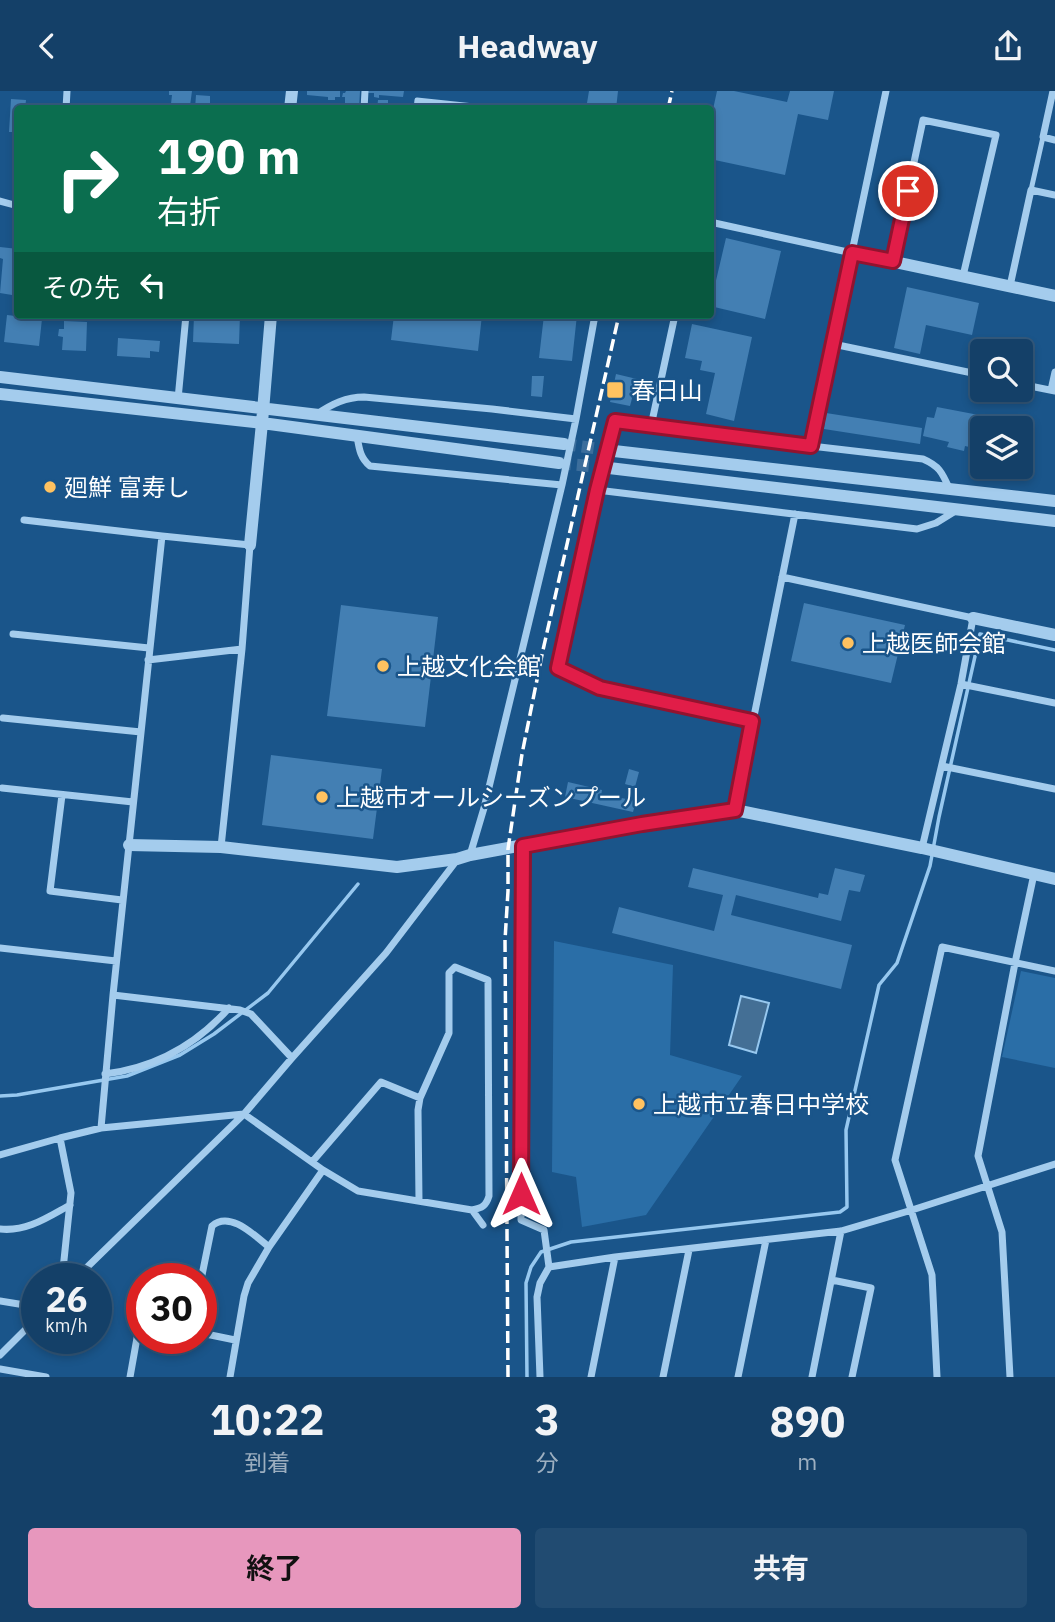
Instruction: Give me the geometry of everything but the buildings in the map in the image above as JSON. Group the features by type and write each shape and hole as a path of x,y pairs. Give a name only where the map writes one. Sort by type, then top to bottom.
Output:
{"street":[{"path":"811,446 886,91"},
{"path":"1052,91 1043,137 1055,140"},
{"path":"893,261 923,120 996,135 963,276"},
{"path":"1010,286 1031,190 1055,195"},
{"path":"714,223 1055,296"},
{"path":"178,399 186,319"},
{"path":"221,847 242,649 271,319"},
{"path":"91,1263 244,1114 386,953 463,857 484,808 562,485 594,319"},
{"path":"651,426 674,319"},
{"path":"833,344 970,373"},
{"path":"1033,386 1053,390 1055,372"},
{"path":"0,377 564,444"},
{"path":"0,394 262,423 559,463"},
{"path":"316,414 330,405 352,397 364,397 576,419"},
{"path":"752,721 600,688 558,668 615,421 923,459 934,464 943,473 949,488"},
{"path":"357,436 361,454 370,466 562,485"},
{"path":"614,451 1055,501"},
{"path":"609,468 1055,521"},
{"path":"597,490 917,529 936,523 958,510"},
{"path":"735,810 795,514"},
{"path":"23,520 250,545"},
{"path":"101,1128 122,900 162,537"},
{"path":"782,577 1055,635"},
{"path":"922,848 961,684 973,618"},
{"path":"13,634 149,649"},
{"path":"148,660 242,649"},
{"path":"961,684 1055,703"},
{"path":"3,717 141,732"},
{"path":"942,766 1055,789"},
{"path":"2,788 133,802"},
{"path":"62,795 50,891 122,900"},
{"path":"129,845 221,847 397,867 735,810 922,848 1055,879"},
{"path":"523,846 521,1220 544,1230 548,1267 537,1297 540,1377"},
{"path":"1010,1377 1002,1232 978,1156 1034,874"},
{"path":"937,1377 932,1275 895,1160 942,947 1055,971"},
{"path":"0,948 116,961"},
{"path":"0,1155 101,1128 244,1114 323,1170 359,1191 472,1210 482,1207 489,1196 488,980 455,967 449,973 449,1033 420,1098 418,1109 419,1201"},
{"path":"113,995 240,1010 251,1014 292,1058"},
{"path":"105,1073 125,1071 177,1051 205,1033 229,1008"},
{"path":"312,1162 381,1082 420,1098"},
{"path":"60,1138 71,1193 64,1263"},
{"path":"548,1267 841,1231 1055,1164"},
{"path":"230,1377 248,1283 269,1247 323,1170"},
{"path":"0,1229 20,1229 36,1224 70,1205"},
{"path":"472,1210 483,1225"},
{"path":"204,1263 212,1226 225,1220 239,1224 269,1247"},
{"path":"812,1377 841,1231"},
{"path":"738,1377 766,1240"},
{"path":"663,1377 690,1249"},
{"path":"591,1377 615,1258"},
{"path":"832,1280 871,1288 852,1377"},
{"path":"0,1301 21,1304"},
{"path":"0,1355 21,1334"},
{"path":"217,1336 235,1340"},
{"path":"130,1377 134,1354"},
{"path":"0,1369 46,1377"}],"lane":[{"path":"416,105 417,100 464,105"},
{"path":"1031,190 1043,137"}],"shaded area":[{"path":"554,941 673,965 670,1055 742,1076 646,1215 582,1227 576,1177 552,1172"},
{"path":"1021,971 1055,978 1055,1068 1002,1057"},
{"path":"741,996 769,1003 756,1053 729,1045"}],"waterway":[{"path":"527,1377 526,1283 531,1267 541,1252 571,1242 840,1212 847,1207 846,1130 879,985 897,963 930,866 980,634 1055,650"},
{"path":"0,1096 127,1076 180,1055 214,1034 268,993 358,884"}],"tunnel":[{"path":"564,444 614,451"},
{"path":"559,463 609,468"}],"railway":[{"path":"669,105 672,91"},
{"path":"508,1377 505,940 508,849 522,754 543,650 618,319"}],"place":[{"name":"春日山","path":"615,390"},
{"name":"廻鮮 富寿し","path":"50,487"},
{"name":"上越医師会館","path":"848,643"},
{"name":"上越文化会館","path":"383,666"},
{"name":"上越市オールシーズンプール","path":"322,797"},
{"name":"上越市立春日中学校","path":"639,1104"}],"route":[{"path":"521,1194 523,846 735,810 752,721 600,688 558,668 615,421 811,446 852,253 893,261 908,191"}]}
